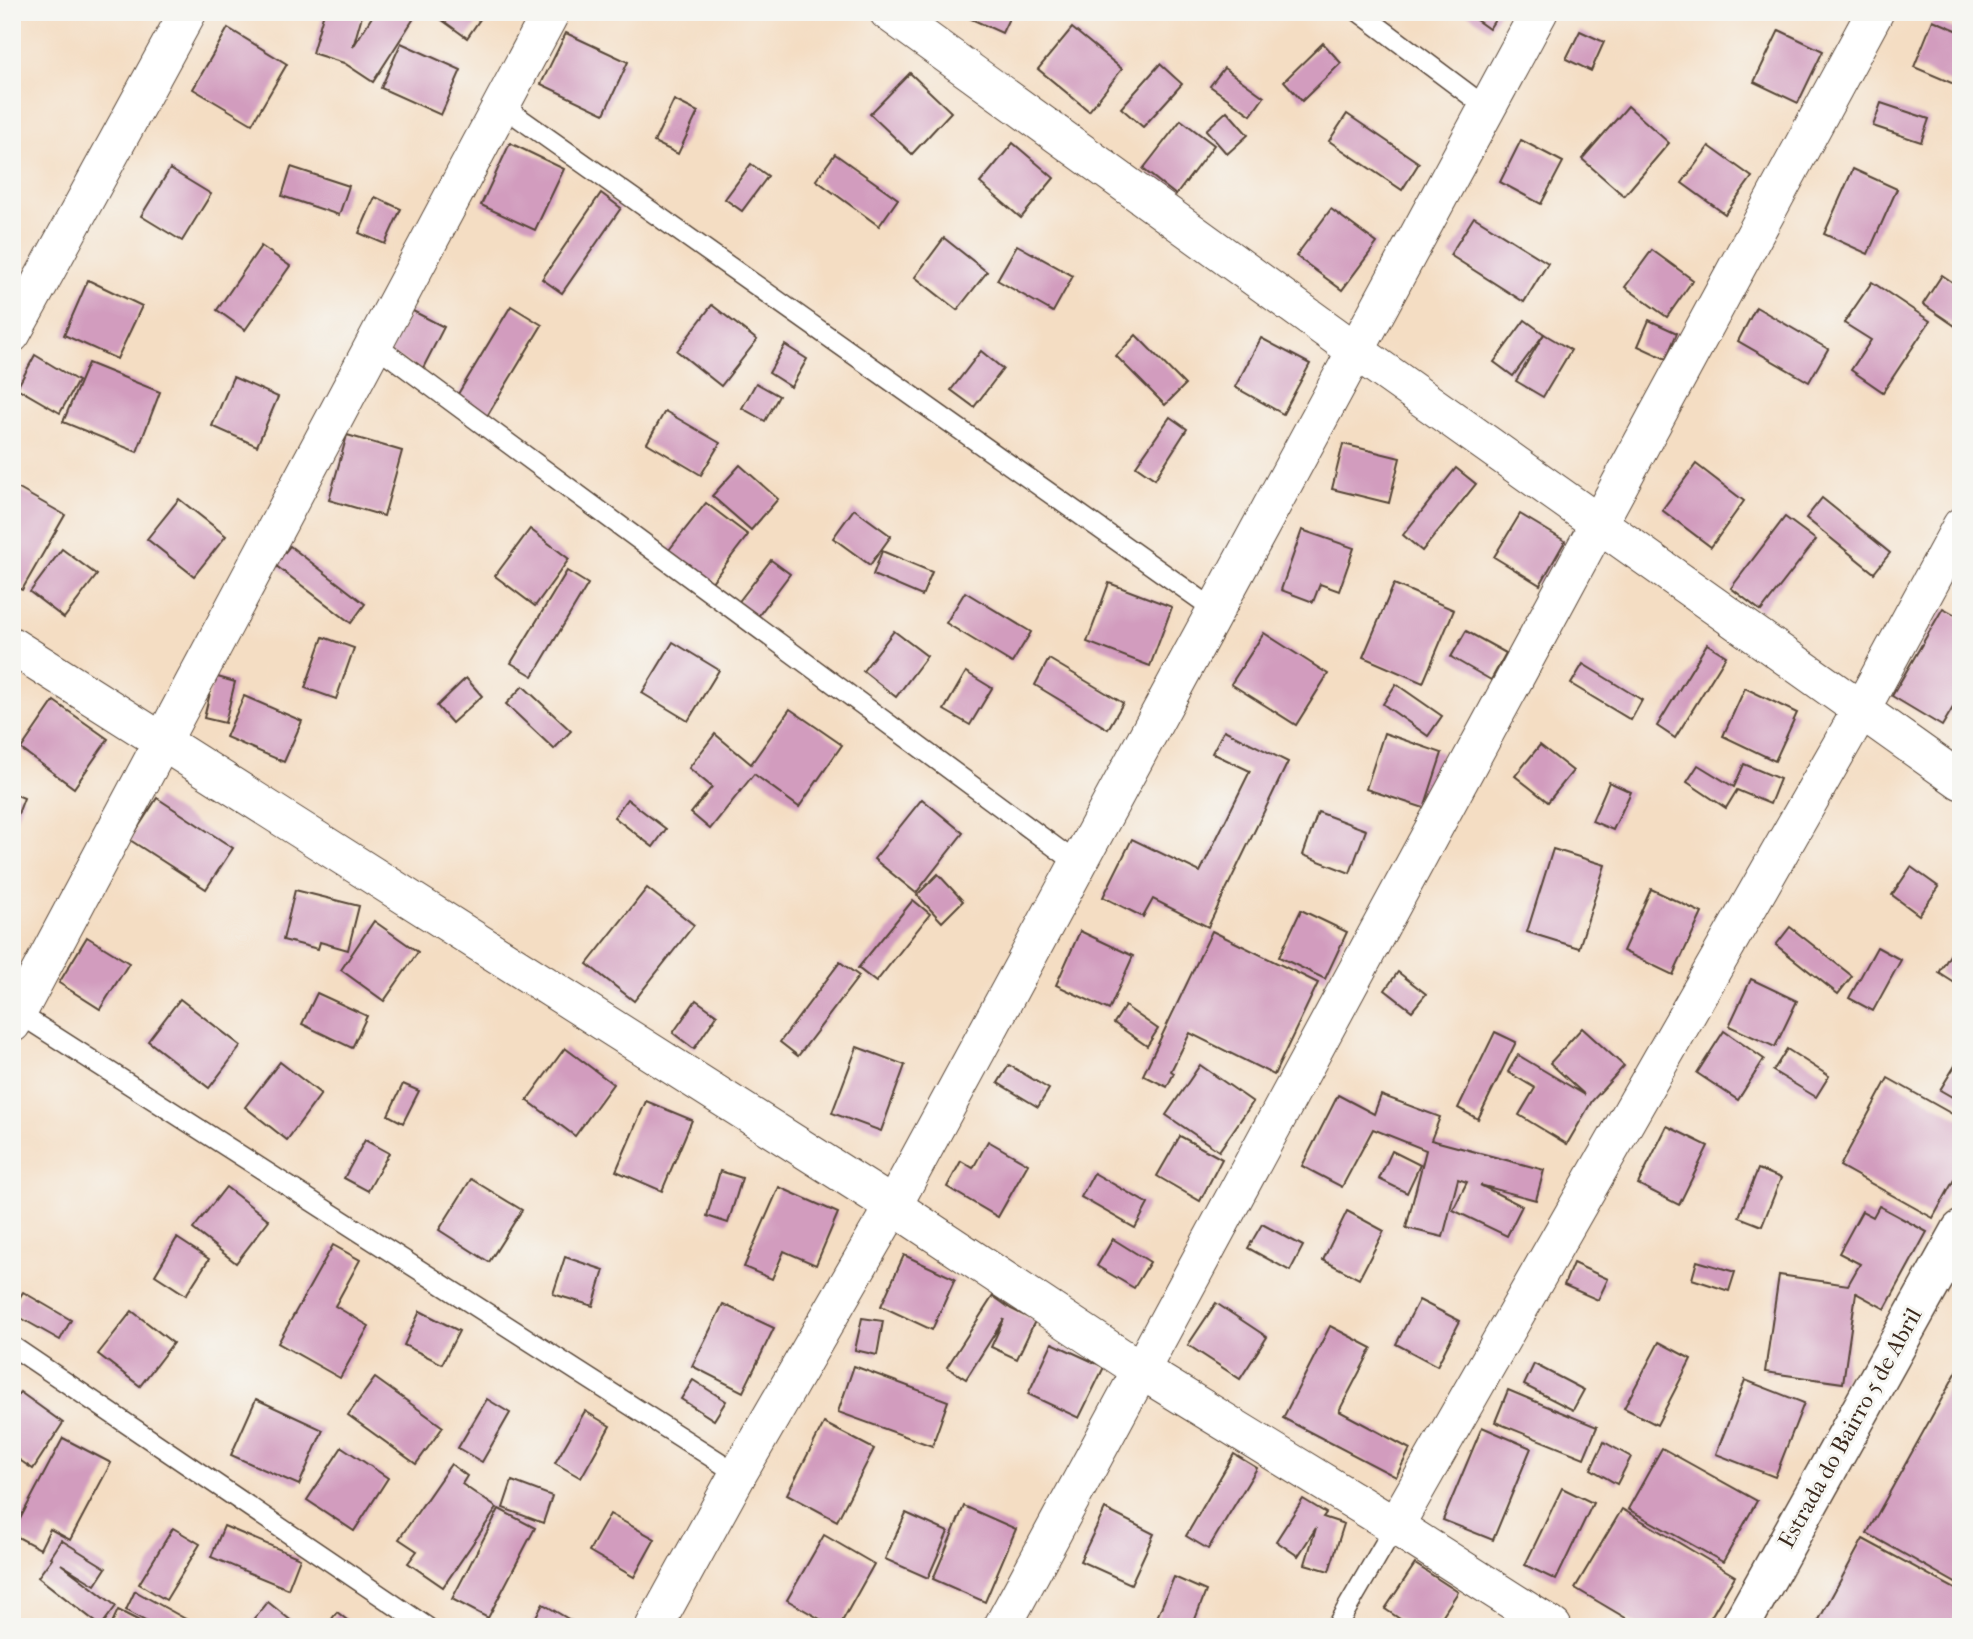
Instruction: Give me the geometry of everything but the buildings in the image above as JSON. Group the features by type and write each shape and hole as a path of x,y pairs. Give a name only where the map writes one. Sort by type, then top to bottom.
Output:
{"street":[{"path":"12,334 188,12"},
{"path":"15,1019 551,12"},
{"path":"888,12 1356,351 1961,781"},
{"path":"654,1627 738,1474 893,1206 1539,12"},
{"path":"1002,1627 1875,12"},
{"path":"1395,1527 1861,710 1961,526"},
{"path":"12,646 893,1206 1142,1371 1553,1627"},
{"name":"Estrada do Bairro 5 de Abril","path":"1740,1627 1961,1230"}],"lane":[{"path":"1359,12 1487,108"},
{"path":"501,105 1215,610"},
{"path":"374,344 1078,864"},
{"path":"15,1019 738,1474"},
{"path":"12,1346 427,1627"},
{"path":"1336,1627 1395,1527"}]}
